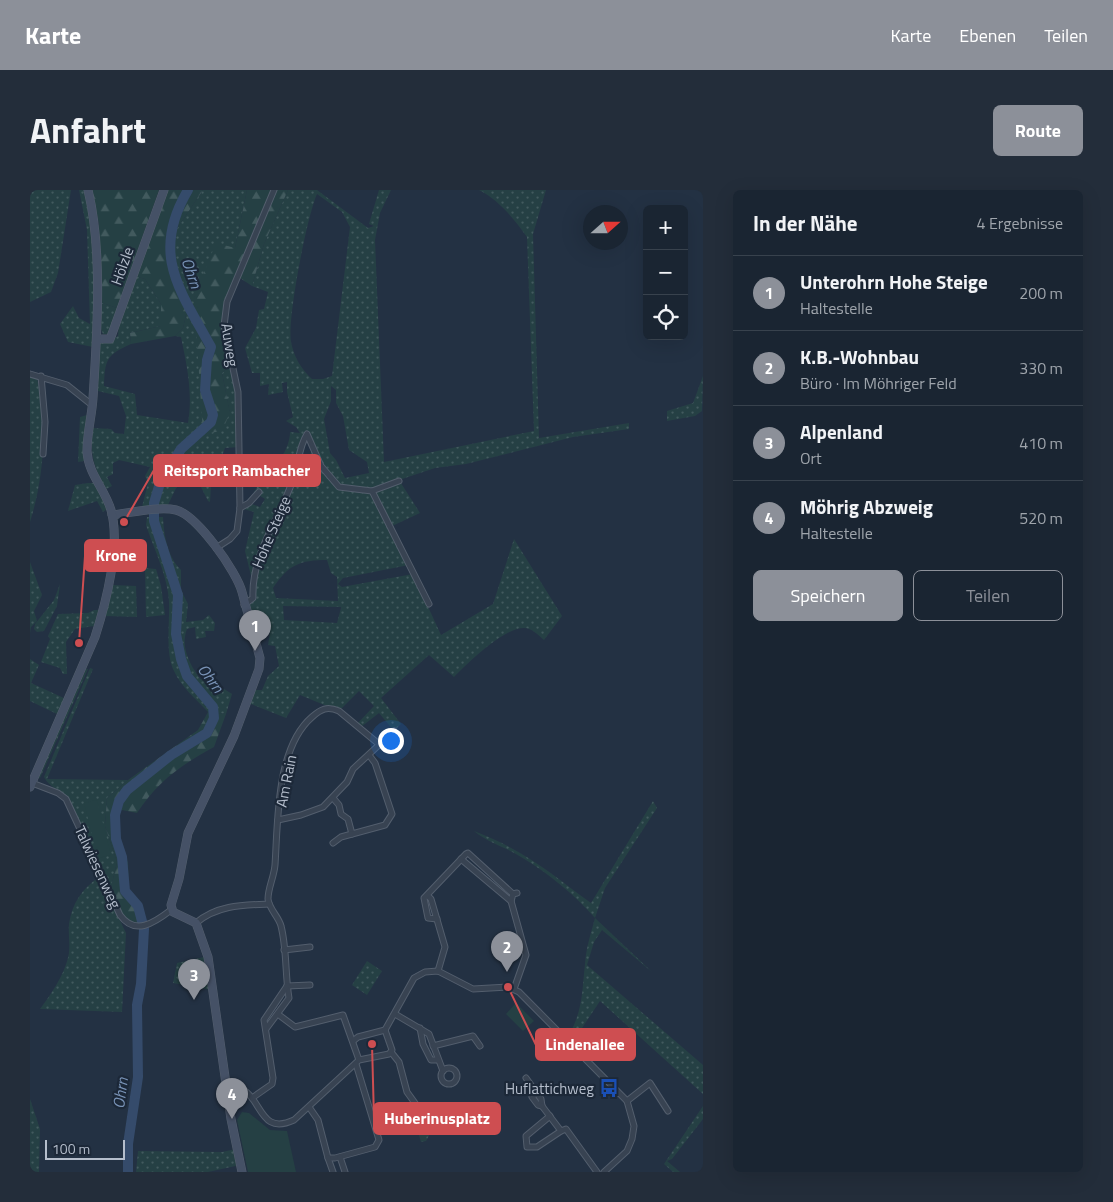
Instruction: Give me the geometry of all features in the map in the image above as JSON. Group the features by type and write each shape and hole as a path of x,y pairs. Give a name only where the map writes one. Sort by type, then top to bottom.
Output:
{"street":[{"path":"31,785 81,671 101,618 111,559 112,515 88,460 97,330 95,232 88,190"},
{"name":"Hölzle","path":"97,339 110,338 112,334 164,190"},
{"name":"Auweg","path":"216,548 230,540 237,531 240,508 238,392 224,326 227,302 274,190"},
{"path":"30,374 67,385 92,405"},
{"path":"41,376 45,422 43,454"},
{"name":"Hohe Steige","path":"244,605 252,598 252,580 262,549 292,481 302,443 307,434 321,466 340,487 372,491 399,481"},
{"path":"372,491 429,604"},
{"path":"240,508 250,503 259,492"},
{"path":"112,515 162,510 175,510 187,514 216,548 239,584 260,658 259,669 230,745 188,832 179,879 171,904 171,910 196,923 208,958 236,1149 242,1172"},
{"name":"Am Rain","path":"269,904 268,896 274,869 280,795 288,759 304,723 319,710 326,708 339,711 380,745"},
{"path":"278,820 323,807 347,782 353,769 394,731"},
{"path":"333,843 341,837 385,825 392,814 375,763 369,755"},
{"name":"Talwiesenweg","path":"31,785 58,793 66,799 120,915 126,924 134,927 153,922 171,910"},
{"path":"333,798 339,805 341,814 348,819 352,834"},
{"path":"437,919 430,920 423,902 468,853 515,893 511,901"},
{"path":"461,859 511,901 526,956 514,989"},
{"path":"428,896 431,899 445,947 438,971"},
{"path":"196,923 209,914 226,908 269,904 280,920 289,998 279,1015 266,1030"},
{"path":"284,950 310,947"},
{"path":"353,1041 358,1037 385,1030 414,978 424,972 438,971 473,989 514,989 627,1101 634,1126 632,1140 627,1151 604,1172"},
{"path":"287,986 310,984"},
{"path":"252,1098 272,1084 273,1078 264,1020 287,986"},
{"path":"395,1014 429,1034 443,1071"},
{"path":"279,1015 295,1027 343,1015 353,1041 379,1140 375,1147 340,1157 328,1158"},
{"path":"420,1028 427,1054 431,1060 438,1060"},
{"path":"385,1030 390,1052 399,1062 407,1092 425,1117"},
{"path":"433,1046 473,1036 480,1046"},
{"path":"226,1086 243,1088 266,1119 276,1124 294,1120 358,1062 390,1052"},
{"path":"526,1078 542,1099 542,1106 561,1131"},
{"path":"627,1101 650,1083 668,1111"},
{"path":"308,1107 318,1120 333,1172"},
{"path":"550,1116 526,1136 528,1147 537,1147 566,1129 597,1172"},
{"path":"340,1157 345,1172"}],"green space":[{"path":"30,190 71,190 58,273 51,292 30,302"},
{"path":"79,190 88,190 93,232 93,347 68,342 60,324 73,306 79,318 90,324 87,230"},
{"path":"92,190 159,190 117,308 100,302 99,224"},
{"path":"167,190 203,190 172,236 173,269 188,306 183,328 175,336 131,344 130,333 161,326 161,304 145,279 135,276"},
{"path":"203,190 247,190 235,248 194,297 230,414 222,373 232,363 238,392 239,447 225,448 211,485 210,502 196,477 199,464 189,461 167,507 142,507 148,483 145,476 150,467 119,460 113,463 113,474 107,477 112,486 106,489 98,473 92,453 93,428 111,429 115,433 124,434 126,416 119,396 98,391 99,343 109,342 118,336 119,324 135,276 145,279 161,304 161,326 130,333 131,344 108,359 104,386 135,394 137,415 188,423 190,390 187,369 181,337 175,336 183,328 188,306 173,269 172,236"},
{"path":"247,190 288,190 264,244 252,286 237,276 232,289 227,310 226,329 232,363 222,373 230,413 222,431 203,434 194,297 216,243 235,248"},
{"path":"288,190 317,190 368,228 374,226 369,224 379,190 391,190 380,213 375,240 384,462 534,431 527,237 500,205 479,190 546,190 533,234 539,438 629,423 629,429 573,437 466,464 435,468 399,480 420,513 390,527 409,565 343,578 338,584 342,587 413,574 441,635 493,604 514,539 562,616 544,640 527,628 506,634 486,647 454,677 429,655 381,698 401,724 394,731 379,713 361,727 357,724 374,706 359,691 339,711 300,695 286,718 246,702 250,690 262,690 268,676 279,666 275,646 268,645 270,633 257,630 256,625 265,620 256,610 247,613 244,605 250,602 252,580 245,551 254,512 240,508 249,503 260,507 265,499 254,492 264,476 268,479 279,462 288,444 290,432 300,433 296,427 286,421 293,417 287,392 287,382 282,383 283,392 268,395 269,384 260,386 260,373 252,373 245,348 256,328 259,310 264,309 268,292 252,286 264,244","holes":["317,194 342,212 350,227 332,376 323,379 312,379 304,371 296,358 291,342 295,291 303,244","331,386 336,390 336,403 343,416 349,450 367,462 369,473 345,478 336,460 330,453 324,419 331,401","307,434 313,447 305,467 293,479","327,560 331,573 337,577 338,601 276,598 273,588 284,574 296,565 309,561","283,606 341,607 337,623 284,620"]},
{"path":"100,302 117,308 111,331 107,334 103,334 99,324"},
{"path":"30,376 37,378 43,414 43,450 39,487 30,522"},
{"path":"703,376 702,411 695,416 667,421 667,411 693,403"},
{"path":"87,415 84,461 78,462 80,417"},
{"path":"94,483 103,495 107,509 103,512 97,501 68,511 75,485"},
{"path":"147,517 163,517 165,538 169,552 181,570 181,590 188,604 186,622 203,620 209,615 215,623 214,631 205,631 206,637 196,639 195,627 187,629 185,649 200,679 210,680 232,694 226,714 208,712 185,688 171,664 168,592 146,525"},
{"path":"30,562 42,595 34,611 37,621 31,627 30,633"},
{"path":"145,568 156,569 161,586 165,615 146,617"},
{"path":"60,584 57,606 44,631 37,632 34,629 35,624 54,600"},
{"path":"113,585 136,586 137,617 105,616"},
{"path":"99,610 94,626 75,629 66,642 67,674 63,674 60,668 41,662 50,639 48,636 58,614 88,613"},
{"path":"30,659 39,665 31,683 66,699 59,715 30,701"},
{"path":"90,668 93,669 47,779 128,780 107,798 105,826 117,862 110,892 68,799 44,777"},
{"path":"86,669 88,669 40,778 37,777"},
{"path":"208,712 226,714 214,747 171,775 145,801 137,813 122,810 116,815 119,845 128,862 129,896 140,916 141,923 134,925 123,918 110,892 117,862 105,826 107,798 128,780 198,730"},
{"path":"97,800 111,855 98,858 84,803"},
{"path":"653,801 657,808 605,888 595,918 561,885 541,870 474,831 522,854 591,903"},
{"path":"99,877 126,933 122,1012 40,1009 56,985 66,965 69,950 70,916 75,903 88,886"},
{"path":"595,918 652,972 602,930 594,942 587,965 703,1065 703,1094 600,1001 574,1040 569,1035 579,1009 586,952"},
{"path":"204,957 211,990 173,983 177,963"},
{"path":"367,961 382,971 367,995 352,985"},
{"path":"516,1003 534,1021 523,1031 506,1014"},
{"path":"30,1099 40,1129 39,1172 30,1172"},
{"path":"703,1106 703,1119 672,1159 667,1161 680,1172 673,1172 664,1164"},
{"path":"242,1112 249,1113 270,1130 287,1131 296,1172 248,1172 237,1120"},
{"path":"418,1113 432,1130 426,1141 421,1142 414,1118"},
{"path":"236,1149 240,1165 208,1172 136,1172 138,1151 222,1152"}],"waterway":[{"name":"Ohrn","path":"128,1172 128,1144 138,1077 137,1005 141,984 144,929 138,906 125,891 122,857 116,839 115,815 119,801 127,790 171,755 207,733 214,718 213,707 187,676 181,659 176,634 178,595 154,521 154,503 160,483 181,449 211,422 213,415 205,390 207,360 211,347 180,289 170,253 171,234 177,213 188,190"}],"place":[{"name":"Reitsport Rambacher","path":"124,522"},
{"name":"Krone","path":"79,643"},
{"name":"Unterohrn Hohe Steige","path":"255,651"},
{"name":"K.B.-Wohnbau","path":"507,972"},
{"name":"Lindenallee","path":"508,987"},
{"name":"Alpenland","path":"194,1000"},
{"name":"Huberinusplatz","path":"372,1044"},
{"name":"Huflattichweg","path":"609,1088"},
{"name":"Möhrig Abzweig","path":"232,1119"}]}
